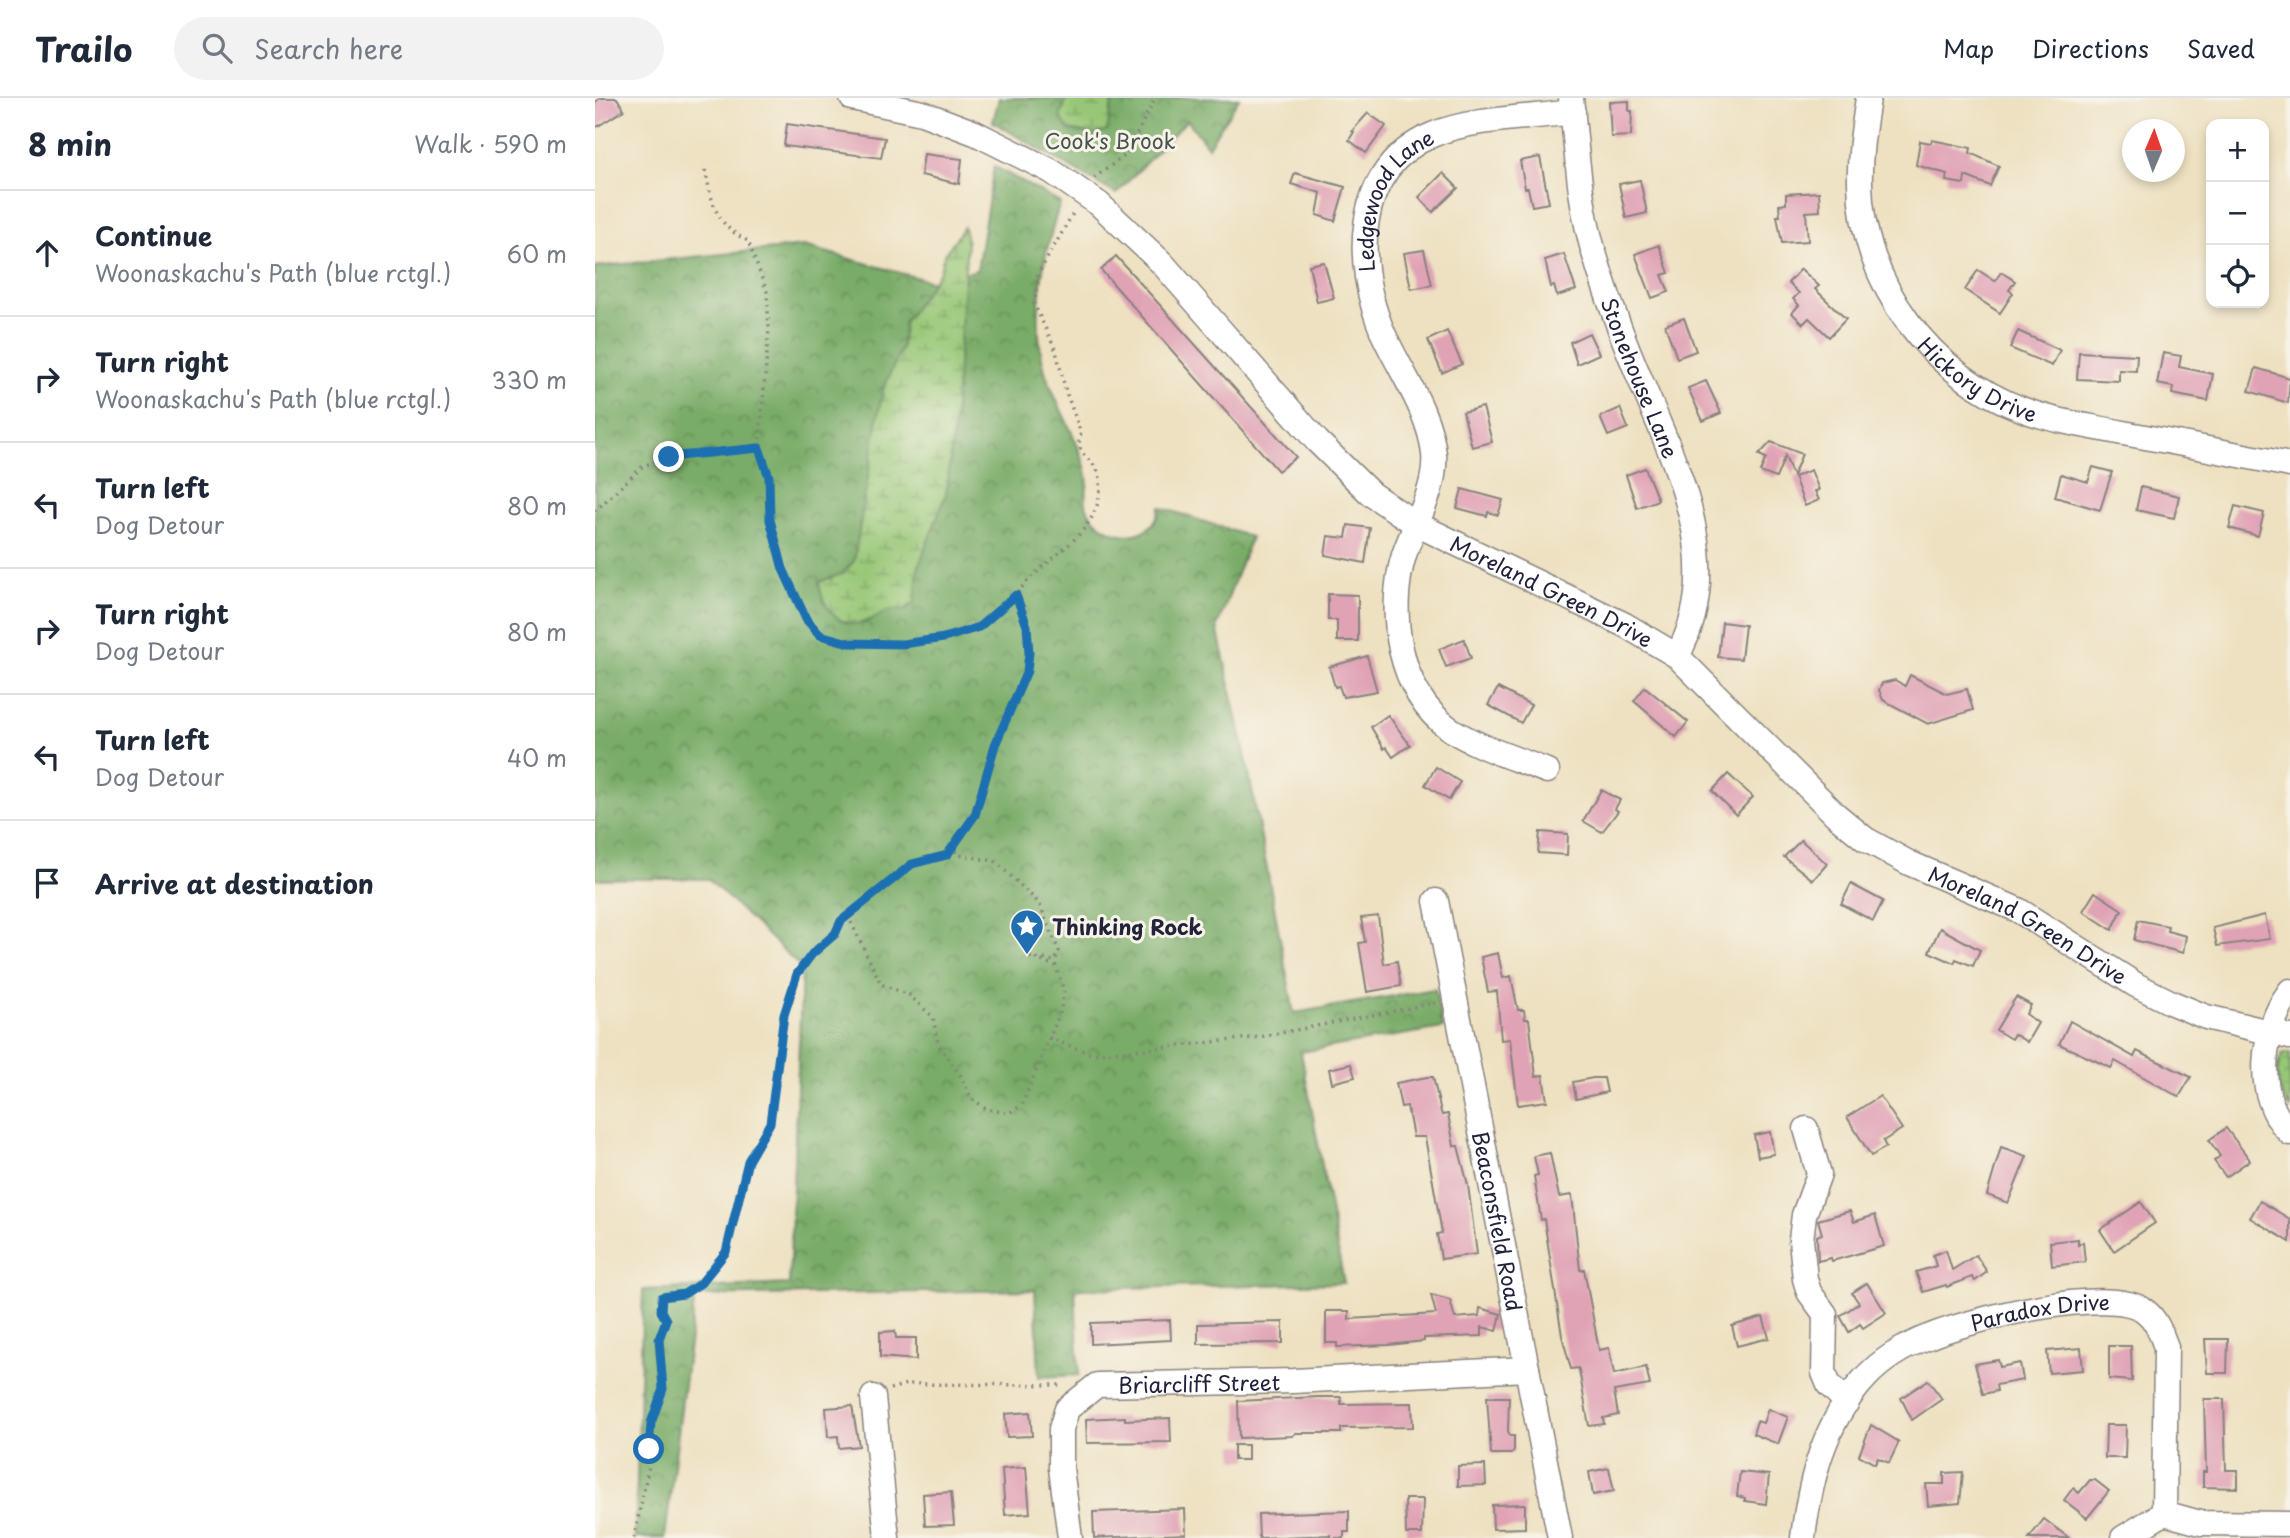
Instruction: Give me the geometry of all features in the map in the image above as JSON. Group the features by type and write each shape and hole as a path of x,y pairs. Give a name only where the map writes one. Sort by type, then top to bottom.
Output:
{"street":[{"name":"Hickory Drive","path":"1868,98 1860,185 1869,243 1879,271 1906,321 1948,365 1997,398 2043,416 2290,465"},
{"name":"Moreland Green Drive","path":"863,99 922,113 975,133 1025,157 1079,189 1121,223 1162,264 1340,465 1381,502 1416,524 1625,625 1677,656 1836,815 1872,844 2018,910 2136,985 2172,1003 2206,1017 2281,1035"},
{"name":"Ledgewood Lane","path":"1547,771 1470,740 1448,727 1432,710 1412,680 1401,652 1397,594 1404,555 1431,487 1434,455 1427,424 1376,315 1366,281 1363,240 1369,207 1389,170 1408,150 1430,135 1572,105"},
{"name":"Stonehouse Lane","path":"1572,105 1584,210 1595,256 1635,367 1682,481 1695,527 1696,596 1688,635 1677,656"},
{"name":"Beaconsfield Road","path":"1436,901 1560,1538"},
{"path":"2290,991 2276,1015 2281,1035 2267,1053 2266,1089 2272,1112 2290,1133"},
{"path":"1806,1129 1819,1174 1804,1214 1801,1240 1805,1279 1809,1292 1825,1314 1824,1373 1829,1385 1847,1402"},
{"name":"Paradox Drive","path":"1804,1538 1808,1497 1818,1458 1829,1431 1865,1378 1888,1357 1925,1338 1966,1322 2081,1301 2126,1302 2146,1311 2159,1327 2166,1348 2164,1513"},
{"name":"Briarcliff Street","path":"1097,1385 1293,1381 1527,1369"},
{"path":"1070,1538 1061,1468 1061,1429 1067,1409 1097,1385"},
{"path":"873,1397 887,1538"},
{"path":"2123,1538 2164,1513 2200,1523 2290,1524"}],"path":[{"path":"705,170 713,206 728,231 748,241 767,292 769,329 759,448 769,477 770,520 783,569 806,619 820,635 849,643 903,644 944,638 979,627 1016,595 1024,584 1070,546 1092,516 1100,495 1099,471 1080,451 1078,442 1081,433 1066,392 1056,351 1034,304 1038,274 1061,230 1073,215 1079,189 1127,154 1155,98"},
{"path":"595,511 643,466 669,457 759,448"},
{"path":"635,1538 651,1456 651,1423 663,1389 659,1339 666,1320 661,1311 662,1297 684,1294 701,1283 726,1252 748,1161 770,1123 784,1015 797,974 848,916 912,864 947,855 975,815 995,745 1027,671 1027,626 1016,595"},
{"path":"848,916 881,985 909,995 933,1017 938,1044 960,1074 971,1098 986,1109 1009,1113 1022,1105 1049,1038 1064,991 1056,966 1031,957 1055,961 1059,951 1039,903 995,861 959,855 953,848"},
{"path":"1049,1038 1091,1054 1167,1047 1260,1037 1455,999"},
{"name":"Briarcliff Street","path":"873,1397 907,1384 1097,1385"}],"green space":[{"name":"Cook's Brook","path":"999,98 1239,98 1208,147 1187,120 1116,194 993,122"},
{"path":"1067,98 1113,98 1107,131 1095,135 1069,130 1060,117"},
{"path":"994,166 1060,203 1044,265 1039,329 1045,371 1084,463 1088,480 1086,502 1089,512 1106,529 1129,535 1149,528 1160,507 1251,537 1217,627 1247,763 1294,1013 1435,989 1443,1028 1301,1052 1344,1283 1075,1289 1079,1375 1039,1377 1035,1290 695,1296 665,1538 635,1538 643,1290 789,1284 802,968 708,879 595,879 595,267 804,246 933,282 977,270"},
{"path":"964,227 967,242 954,426 946,494 918,568 915,602 905,610 887,611 865,622 847,623 827,607 819,582 842,574 854,561 882,392 901,349 905,321 940,271 944,255"},
{"path":"2290,1053 2290,1109 2280,1089 2277,1068 2283,1054"}],"building":[{"path":"601,98 617,98 624,110 595,128 595,102"},
{"path":"1629,101 1629,111 1632,111 1631,136 1611,137 1609,102"},
{"path":"1368,113 1386,126 1366,153 1349,140 1354,132 1352,131"},
{"path":"787,124 885,138 881,158 784,146"},
{"path":"1932,140 1971,148 1970,153 1999,166 1990,186 1965,176 1964,184 1946,181 1947,174 1916,165 1920,141 1931,143"},
{"path":"924,154 962,159 959,184 921,175"},
{"path":"1540,157 1549,203 1532,206 1528,188 1525,188 1520,161"},
{"path":"1295,173 1345,187 1335,221 1317,215 1321,193 1291,184"},
{"path":"1443,173 1458,188 1433,212 1419,197"},
{"path":"1640,180 1647,213 1626,218 1619,184"},
{"path":"1819,192 1820,211 1806,212 1808,241 1782,243 1777,216 1780,216 1779,205 1786,204 1786,194"},
{"path":"1659,245 1669,273 1662,275 1669,292 1652,298 1635,254"},
{"path":"1424,250 1432,285 1411,289 1404,253"},
{"path":"1564,254 1576,290 1557,296 1554,286 1551,287 1545,260"},
{"path":"1116,256 1296,457 1278,471 1101,270"},
{"path":"1324,262 1334,298 1317,302 1309,265"},
{"path":"1801,269 1819,286 1815,289 1846,319 1829,337 1809,318 1803,324 1792,313 1799,305 1793,299 1799,293 1788,283"},
{"path":"1978,270 1995,281 2001,272 2015,281 2009,290 2013,293 2000,313 1965,290"},
{"path":"1684,318 1696,351 1677,358 1665,325"},
{"path":"1447,331 1462,364 1442,373 1428,340"},
{"path":"2018,331 2060,350 2052,366 2010,348"},
{"path":"1589,333 1599,354 1577,364 1570,342"},
{"path":"2079,352 2137,355 2136,371 2119,370 2119,381 2077,379"},
{"path":"2163,353 2181,356 2179,367 2213,374 2208,401 2172,394 2173,387 2157,384"},
{"path":"2256,368 2290,378 2288,403 2249,391"},
{"path":"1706,381 1721,413 1703,421 1688,388"},
{"path":"1483,407 1492,442 1472,447 1463,412"},
{"path":"1620,408 1628,428 1608,436 1600,417"},
{"path":"1771,442 1802,454 1793,476 1785,456 1776,478 1760,472 1766,458 1759,455"},
{"path":"2093,467 2112,472 2100,510 2055,497 2061,474 2088,482"},
{"path":"1645,468 1658,500 1637,508 1626,475"},
{"path":"1811,470 1819,490 1815,491 1819,500 1805,506 1794,477"},
{"path":"2141,487 2179,496 2174,518 2136,510"},
{"path":"1462,489 1503,500 1498,515 1488,512 1487,516 1457,508"},
{"path":"2235,506 2264,513 2258,536 2229,528"},
{"path":"1348,525 1370,528 1365,563 1325,555 1328,536 1346,538"},
{"path":"1328,594 1358,595 1358,641 1337,641 1337,620 1328,620"},
{"path":"1722,622 1745,625 1741,659 1718,657"},
{"path":"1464,639 1471,658 1446,667 1439,649"},
{"path":"1367,656 1377,691 1343,697 1339,686 1335,687 1329,667"},
{"path":"1910,675 1947,694 1967,689 1973,710 1928,724 1883,700 1879,690 1882,683 1895,680 1905,686"},
{"path":"1645,687 1688,722 1676,737 1634,701"},
{"path":"1498,688 1531,705 1521,723 1488,705"},
{"path":"1388,715 1410,745 1393,757 1386,747 1384,749 1371,727"},
{"path":"1436,767 1460,782 1449,800 1425,785"},
{"path":"1728,774 1753,797 1736,815 1712,791"},
{"path":"1601,790 1620,800 1615,809 1618,811 1602,832 1583,821"},
{"path":"1540,832 1568,834 1567,855 1538,853"},
{"path":"1801,840 1827,864 1813,880 1784,857"},
{"path":"1851,884 1883,901 1873,921 1841,904"},
{"path":"2095,892 2122,910 2112,930 2083,911"},
{"path":"2265,915 2270,939 2217,946 2213,928"},
{"path":"1378,916 1384,964 1397,961 1401,986 1367,992 1359,943 1365,942 1361,918"},
{"path":"2138,920 2168,926 2167,931 2186,936 2183,953 2134,940"},
{"path":"1940,928 1980,950 1973,966 1956,959 1954,963 1929,952"},
{"path":"1498,953 1503,978 1511,976 1518,1010 1524,1010 1525,1019 1529,1019 1536,1076 1543,1075 1547,1101 1518,1105 1510,1039 1501,1040 1497,991 1488,992 1481,957"},
{"path":"2016,997 2031,1005 2026,1014 2038,1023 2027,1042 2014,1034 2011,1039 1996,1030"},
{"path":"2070,1021 2134,1057 2137,1051 2191,1077 2179,1097 2115,1061 2111,1068 2059,1044"},
{"path":"1351,1064 1355,1077 1332,1083 1329,1069"},
{"path":"1433,1077 1442,1115 1448,1114 1454,1146 1458,1146 1468,1185 1477,1254 1441,1259 1437,1234 1442,1233 1425,1137 1413,1137 1407,1106 1401,1107 1396,1083"},
{"path":"1604,1078 1607,1092 1576,1099 1573,1082"},
{"path":"1880,1096 1902,1129 1883,1141 1886,1147 1871,1156 1847,1117"},
{"path":"2226,1128 2250,1160 2226,1177 2214,1161 2220,1156 2209,1140"},
{"path":"1770,1132 1774,1154 1758,1157 1754,1135"},
{"path":"2001,1147 2027,1156 2008,1203 1987,1195"},
{"path":"1550,1153 1559,1197 1572,1195 1580,1270 1584,1269 1599,1350 1609,1348 1614,1374 1646,1367 1650,1385 1614,1391 1618,1415 1603,1418 1604,1424 1589,1426 1579,1370 1571,1369 1562,1336 1544,1219 1541,1220 1534,1176 1538,1175 1534,1156"},
{"path":"2260,1201 2290,1219 2290,1242 2250,1218"},
{"path":"2141,1202 2155,1223 2114,1251 2100,1230"},
{"path":"1850,1211 1854,1222 1875,1215 1884,1246 1832,1261 1831,1258 1818,1261 1817,1236 1822,1234 1818,1220"},
{"path":"2078,1239 2078,1245 2083,1242 2085,1262 2052,1266 2050,1242"},
{"path":"1946,1250 1952,1270 1976,1255 1987,1272 1975,1281 1972,1277 1947,1287 1946,1285 1923,1292 1916,1272 1936,1266 1933,1255"},
{"path":"1867,1283 1886,1313 1863,1328 1860,1324 1849,1332 1840,1316 1859,1303 1852,1293"},
{"path":"1431,1295 1450,1300 1455,1318 1479,1316 1480,1308 1501,1314 1497,1331 1482,1327 1482,1336 1424,1338 1424,1341 1388,1345 1337,1347 1337,1343 1326,1343 1326,1311 1349,1311 1349,1319 1436,1314"},
{"path":"1763,1317 1769,1338 1737,1346 1732,1326"},
{"path":"1170,1320 1171,1340 1091,1344 1091,1323"},
{"path":"1283,1322 1283,1343 1198,1344 1198,1324"},
{"path":"895,1331 896,1338 916,1338 916,1360 880,1357 880,1332"},
{"path":"2205,1339 2228,1339 2227,1373 2207,1373"},
{"path":"2109,1346 2131,1346 2132,1381 2109,1379"},
{"path":"2081,1348 2083,1370 2049,1373 2047,1351"},
{"path":"1998,1360 2000,1367 2020,1363 2023,1380 1996,1385 1997,1391 1983,1394 1975,1364"},
{"path":"1928,1380 1942,1399 1912,1420 1901,1398"},
{"path":"1341,1397 1341,1404 1412,1403 1413,1427 1341,1428 1341,1433 1296,1433 1292,1436 1239,1438 1238,1401"},
{"path":"1487,1397 1509,1397 1508,1431 1510,1436 1514,1436 1514,1450 1511,1454 1491,1454"},
{"path":"2204,1399 2224,1399 2226,1470 2238,1470 2238,1488 2203,1487 2203,1472 2206,1472"},
{"path":"852,1406 859,1446 839,1448 838,1436 828,1437 826,1408"},
{"path":"1768,1409 1788,1417 1778,1444 1753,1434 1757,1421 1763,1423"},
{"path":"1030,1412 1032,1436 1007,1437 1005,1414"},
{"path":"1125,1417 1125,1420 1170,1418 1171,1442 1087,1443 1086,1419"},
{"path":"1871,1425 1899,1442 1889,1463 1878,1458 1875,1464 1859,1455"},
{"path":"2106,1425 2126,1425 2125,1458 2105,1458"},
{"path":"1234,1445 1248,1445 1248,1460 1234,1460"},
{"path":"1485,1465 1486,1485 1458,1486 1458,1466"},
{"path":"1026,1467 1030,1513 1005,1515 1002,1469"},
{"path":"1609,1468 1614,1491 1593,1495 1589,1472"},
{"path":"1740,1472 1769,1475 1766,1504 1745,1501 1745,1498 1737,1496"},
{"path":"1963,1472 1960,1503 1928,1506 1926,1484 1944,1484 1944,1473"},
{"path":"2090,1480 2095,1480 2109,1491 2087,1518 2064,1500 2073,1488 2079,1493"},
{"path":"951,1492 954,1525 925,1526 923,1494"},
{"path":"1405,1499 1423,1499 1422,1534 1406,1534"},
{"path":"1525,1504 1525,1528 1493,1529 1492,1505"},
{"path":"1185,1509 1186,1534 1094,1538 1093,1512"},
{"path":"1349,1511 1349,1532 1344,1532 1344,1538 1330,1538 1330,1535 1259,1538 1258,1514"},
{"path":"2044,1519 2069,1538 2029,1538"}],"place":[{"name":"Thinking Rock","path":"1027,956"}],"route":[{"path":"649,1449 651,1423 664,1382 659,1339 666,1320 661,1311 662,1297 684,1294 701,1283 726,1252 747,1177 748,1161 772,1116 784,1015 797,974 812,954 835,934 841,921 912,864 947,855 963,835 975,815 995,745 1027,671 1029,653 1027,626 1016,595 979,627 944,638 903,644 849,643 820,635 806,619 783,569 770,520 769,477 759,448 669,457"}]}
